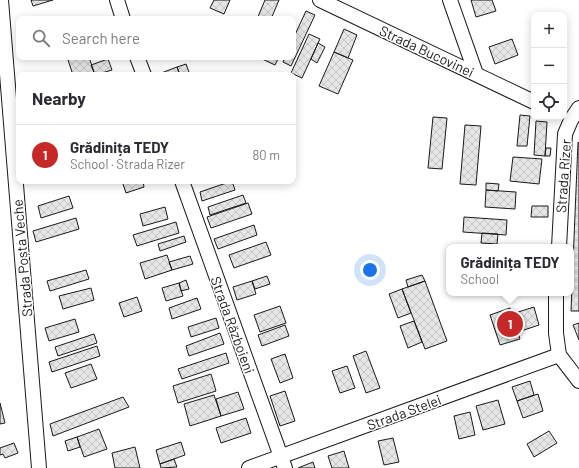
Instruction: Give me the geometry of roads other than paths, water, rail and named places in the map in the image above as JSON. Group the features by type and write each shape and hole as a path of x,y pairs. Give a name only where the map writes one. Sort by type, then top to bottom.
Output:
{"street":[{"name":"Strada Poșta Veche","path":"1,0 39,468"},
{"path":"117,0 123,16"},
{"name":"Strada Bucovinei","path":"320,0 531,101"},
{"path":"450,0 476,74"},
{"path":"138,60 143,72"},
{"name":"Strada Rizer","path":"559,244 565,134 571,115"},
{"name":"Strada Războieni","path":"183,184 283,462"},
{"path":"556,296 556,333 559,355 579,381"},
{"name":"Strada Stelei","path":"249,468 283,462 559,355"}],"place":[{"name":"Grădinița TEDY","path":"510,324"}]}
